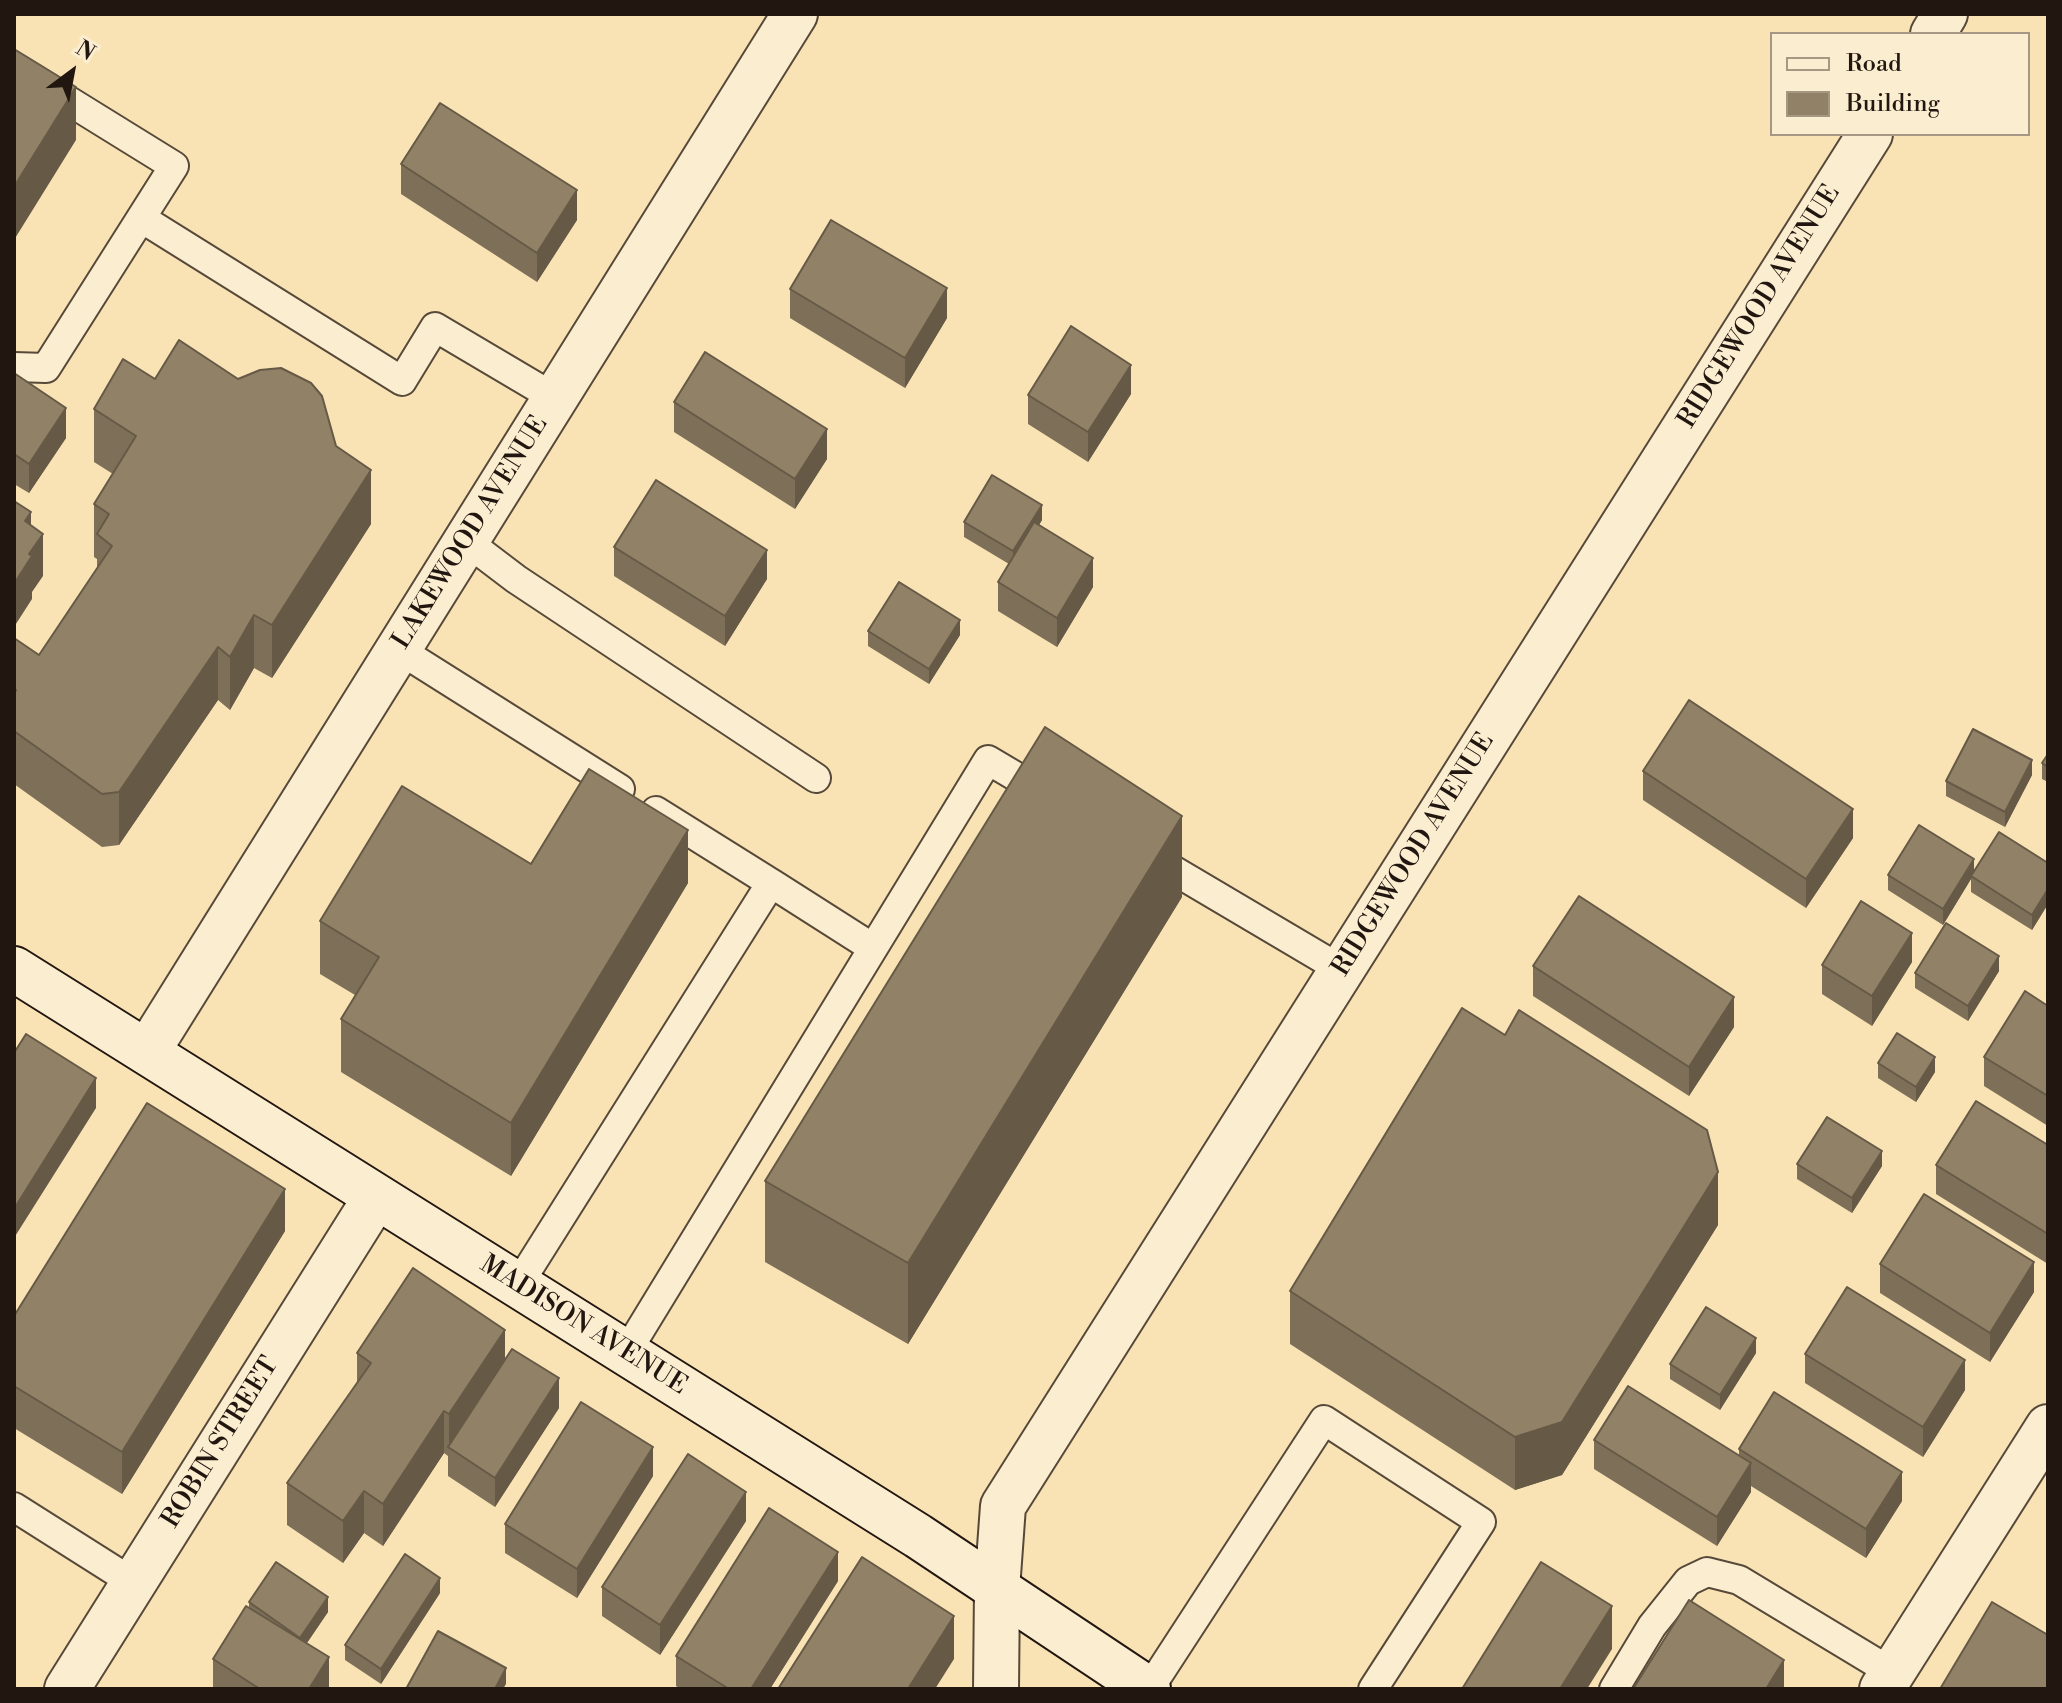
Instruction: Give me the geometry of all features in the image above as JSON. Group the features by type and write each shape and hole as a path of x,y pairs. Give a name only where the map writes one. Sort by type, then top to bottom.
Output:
{"street":[{"name":"LAKEWOOD AVENUE","path":"147,1052 795,14"},
{"path":"1934,32 1945,14"},
{"name":"RIDGEWOOD AVENUE","path":"996,1689 997,1589 1003,1506 1869,136"},
{"name":"MADISON AVENUE","path":"14,969 918,1536 1149,1689"},
{"name":"ROBIN STREET","path":"67,1689 376,1197"},
{"path":"1888,1681 2048,1427"}],"lane":[{"path":"14,67 174,166 46,368 14,367"},
{"path":"141,218 402,381 435,327 555,398"},
{"path":"466,541 516,579 816,778"},
{"path":"398,649 873,948"},
{"path":"626,1353 988,760 1069,808"},
{"path":"1124,840 1342,970"},
{"path":"518,1285 771,883"},
{"path":"1149,1689 1324,1420 1481,1522 1373,1689"},
{"path":"14,1507 134,1583"},
{"path":"1614,1689 1652,1626 1688,1581 1707,1572 1739,1580 1888,1681"}],"building":[{"path":"14,49 76,87 14,187"},
{"path":"440,103 577,190 537,253 401,164"},
{"path":"831,220 947,288 905,358 790,289"},
{"path":"1071,326 1131,365 1088,432 1028,395"},
{"path":"179,340 238,379 260,370 281,368 311,383 322,396 336,446 371,470 272,625 254,615 230,657 218,647 119,792 102,794 14,731 14,638 39,655 112,546 97,534 109,514 94,504 136,436 94,409 123,359 155,379"},
{"path":"705,352 827,429 795,479 674,402"},
{"path":"14,373 66,408 29,464 14,454"},
{"path":"992,475 1042,505 1013,551 964,522"},
{"path":"656,480 767,550 725,616 614,547"},
{"path":"14,501 31,512 25,521 43,534 14,584"},
{"path":"1034,522 1093,558 1057,618 998,582"},
{"path":"899,582 960,620 929,669 868,631"},
{"path":"1689,700 1853,809 1806,879 1643,771"},
{"path":"1045,727 1182,816 908,1263 765,1181"},
{"path":"1973,729 2032,760 2005,812 1946,781"},
{"path":"589,769 688,830 511,1123 341,1019 379,957 320,921 402,786 531,864"},
{"path":"1919,825 1974,859 1943,909 1888,875"},
{"path":"1999,832 2048,863 2048,889 2032,915 1971,876"},
{"path":"1579,896 1734,997 1689,1067 1533,966"},
{"path":"1861,901 1912,933 1872,996 1822,965"},
{"path":"1946,923 1999,956 1968,1006 1915,973"},
{"path":"2025,991 2048,1006 2048,1096 1984,1057"},
{"path":"1462,1008 1505,1035 1519,1010 1707,1130 1718,1172 1562,1422 1515,1437 1290,1291"},
{"path":"1897,1033 1935,1057 1916,1087 1878,1063"},
{"path":"26,1034 96,1078 14,1209 14,1053"},
{"path":"1976,1101 2048,1145 2048,1234 1936,1165"},
{"path":"147,1103 285,1189 122,1452 14,1386 14,1316"},
{"path":"1827,1117 1882,1151 1852,1198 1797,1164"},
{"path":"1924,1194 2034,1262 1990,1333 1880,1264"},
{"path":"413,1268 505,1330 449,1414 444,1411 383,1504 364,1491 343,1521 287,1483 371,1363 357,1353"},
{"path":"1847,1287 1965,1360 1923,1427 1805,1354"},
{"path":"1706,1307 1756,1338 1720,1395 1670,1364"},
{"path":"512,1349 559,1378 495,1478 448,1447"},
{"path":"1628,1386 1751,1463 1717,1517 1594,1440"},
{"path":"1774,1392 1902,1472 1866,1529 1739,1449"},
{"path":"581,1402 653,1447 577,1569 505,1524"},
{"path":"688,1454 746,1492 660,1625 602,1587"},
{"path":"769,1508 838,1552 751,1689 729,1689 676,1656"},
{"path":"405,1554 440,1578 381,1669 345,1645"},
{"path":"862,1557 954,1616 908,1689 778,1689"},
{"path":"276,1562 328,1597 300,1638 249,1602"},
{"path":"1541,1562 1612,1606 1560,1689 1462,1689"},
{"path":"1689,1600 1784,1660 1766,1689 1633,1689"},
{"path":"1992,1602 2048,1635 2048,1689 1940,1689"},
{"path":"246,1606 329,1657 309,1689 260,1689 213,1659"},
{"path":"438,1631 506,1668 495,1689 406,1689"}]}
